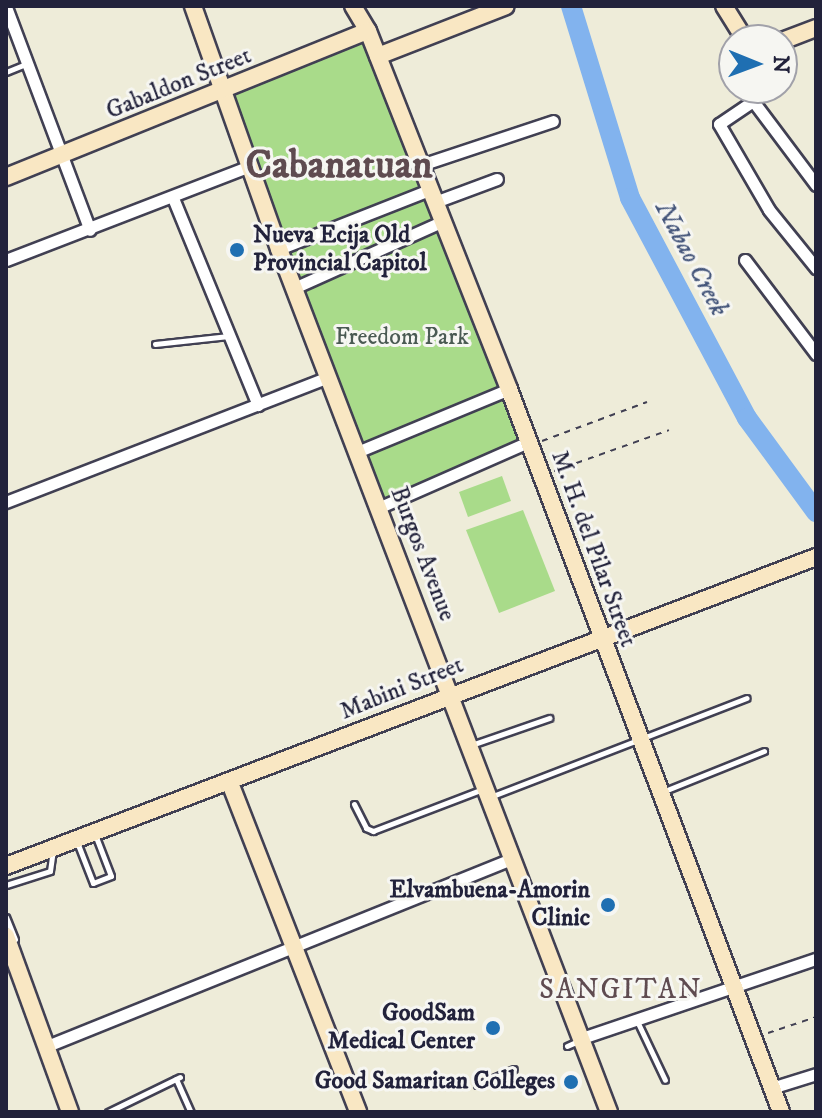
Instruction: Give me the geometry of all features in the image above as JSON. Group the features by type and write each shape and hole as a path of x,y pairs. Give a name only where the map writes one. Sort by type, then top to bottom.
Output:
{"main road":[{"name":"Burgos Avenue","path":"182,6 223,96"},
{"name":"Burgos Avenue","path":"193,6 279,249 451,696 575,1042 609,1112"},
{"name":"M. H. del Pilar Street","path":"353,6 368,31 509,389 599,638 661,792 781,1112"},
{"path":"378,56 506,6"},
{"path":"724,6 735,24"},
{"name":"Gabaldon Street","path":"6,177 223,96 368,31"},
{"name":"Mabini Street","path":"6,866 230,783 599,638 695,607 810,559"},
{"path":"230,783 358,1112"},
{"path":"6,936 70,1112"}],"street":[{"path":"6,7 90,230"},
{"path":"749,104 719,124 769,210 816,268"},
{"path":"755,104 816,185"},
{"path":"421,165 553,121"},
{"path":"6,260 173,198 249,166"},
{"path":"279,249 433,196 497,179"},
{"path":"173,198 258,405"},
{"path":"294,288 443,221"},
{"path":"745,260 816,354"},
{"path":"6,502 325,378"},
{"path":"357,452 509,389"},
{"path":"378,508 528,444"},
{"path":"47,1046 511,859"},
{"path":"575,1042 816,959"},
{"path":"771,1088 816,1074"}],"lane":[{"path":"6,72 27,64"},
{"path":"155,344 207,343 230,336"},
{"path":"354,804 366,828 373,831 640,742 747,698"},
{"path":"469,746 549,718"},
{"path":"661,792 764,751"},
{"path":"77,841 93,883 102,880 111,876 96,834"},
{"path":"6,885 50,871 53,849"},
{"path":"6,917 22,957 16,963"},
{"path":"637,1021 665,1080"},
{"path":"477,1085 514,1069"},
{"path":"108,1112 178,1078 191,1112"}],"path":[{"path":"528,444 647,402"},
{"path":"541,475 669,430"},
{"path":"751,1038 816,1017"}],"green space":[{"name":"Freedom Park","path":"368,38 524,441 382,500 229,96"},
{"path":"502,476 511,501 468,517 459,492"},
{"path":"523,510 555,591 499,613 466,530"}],"waterway":[{"name":"Nabao Creek","path":"571,6 630,198 747,418 816,512"}],"place":[{"name":"Nueva Ecija Old Provincial Capitol","path":"237,250"},
{"name":"Elvambuena-Amorin Clinic","path":"608,905"},
{"name":"GoodSam Medical Center","path":"493,1028"},
{"name":"Good Samaritan Colleges","path":"571,1082"}],"district":[{"name":"Cabanatuan","path":"339,166"},
{"name":"SANGITAN","path":"621,990"}]}
